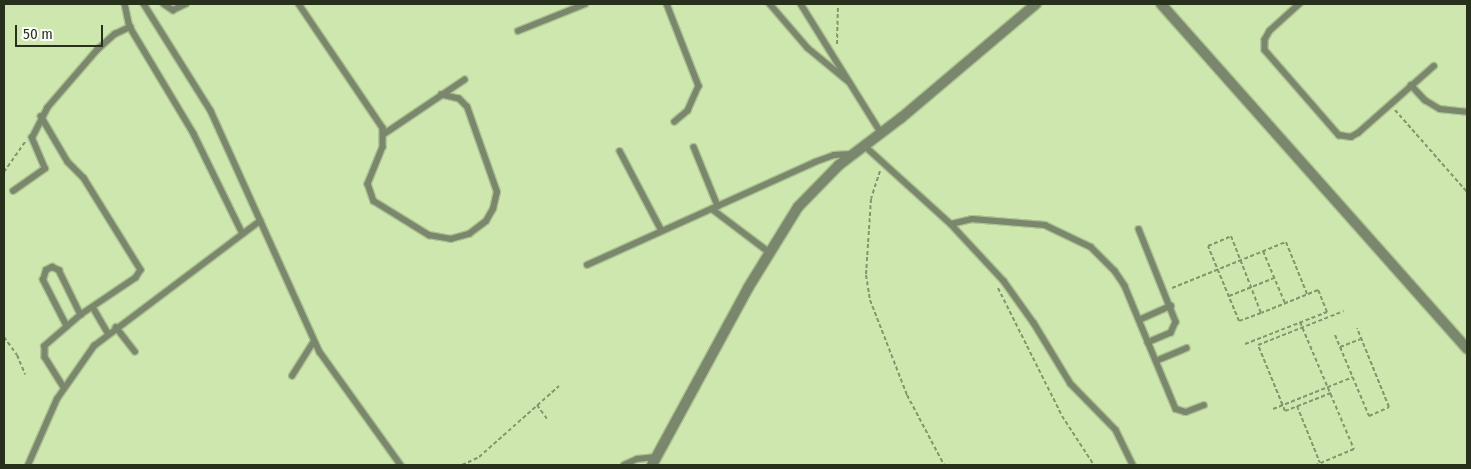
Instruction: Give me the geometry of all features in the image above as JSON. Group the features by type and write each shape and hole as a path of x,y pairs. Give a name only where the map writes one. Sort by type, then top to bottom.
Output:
{"street":[{"path":"654,461 769,252 810,192 1036,4"},
{"path":"1161,4 1467,349"}],"lane":[{"path":"125,4 130,27 194,134 243,234"},
{"path":"144,4 211,111 314,340 401,465"},
{"path":"164,4 173,10 186,4"},
{"path":"299,4 380,123 384,134 383,147 368,184 374,201 436,237 460,237 476,229 490,215 497,192 467,107 460,99 441,95"},
{"path":"518,31 585,4"},
{"path":"667,4 699,86 688,111 675,122"},
{"path":"770,4 808,48 850,82"},
{"path":"801,4 882,134"},
{"path":"1300,4 1270,31 1265,40 1266,50 1336,134 1343,137 1355,135 1434,66"},
{"path":"13,191 45,169 32,144 32,133 41,116 84,63 115,34 130,27"},
{"path":"384,134 464,80"},
{"path":"1411,86 1425,100 1440,109 1467,112"},
{"path":"41,116 140,267 138,276 81,315 46,344 43,352 64,387"},
{"path":"865,146 951,224 1020,302 1071,384 1116,430 1133,465"},
{"path":"694,147 718,206"},
{"path":"620,151 662,231"},
{"path":"587,265 824,158 854,154"},
{"path":"712,209 769,252"},
{"path":"951,224 972,219 1045,226 1077,237 1116,271 1139,320 1176,409 1186,412 1204,405"},
{"path":"30,465 41,429 64,387 94,346 108,333 260,221"},
{"path":"1139,229 1176,322 1174,330 1148,343"},
{"path":"67,327 43,280 46,270 52,267 59,270 81,315"},
{"path":"1139,320 1171,306"},
{"path":"93,307 108,333"},
{"path":"116,327 135,351"},
{"path":"292,376 314,340"},
{"path":"1156,361 1186,348"},
{"path":"624,465 637,459 654,461"}],"path":[{"path":"833,54 839,30 838,4"},
{"path":"1390,105 1467,192"},
{"path":"4,172 32,133"},
{"path":"884,164 871,199 866,275 870,300 907,395 944,465"},
{"path":"1245,344 1327,312 1318,290 1261,313 1239,321 1208,246 1230,236 1261,313"},
{"path":"1165,291 1286,242 1307,294"},
{"path":"1263,251 1285,303"},
{"path":"1229,296 1274,278"},
{"path":"997,287 1062,416 1094,465"},
{"path":"1331,393 1285,411 1258,345 1344,311"},
{"path":"1300,322 1354,449 1316,465"},
{"path":"1335,335 1369,416 1390,407 1357,328"},
{"path":"4,337 17,355 25,374"},
{"path":"1340,347 1361,339"},
{"path":"1274,409 1353,376"},
{"path":"462,465 479,457 559,386"},
{"path":"537,405 547,419"},
{"path":"1297,406 1320,464"}]}
